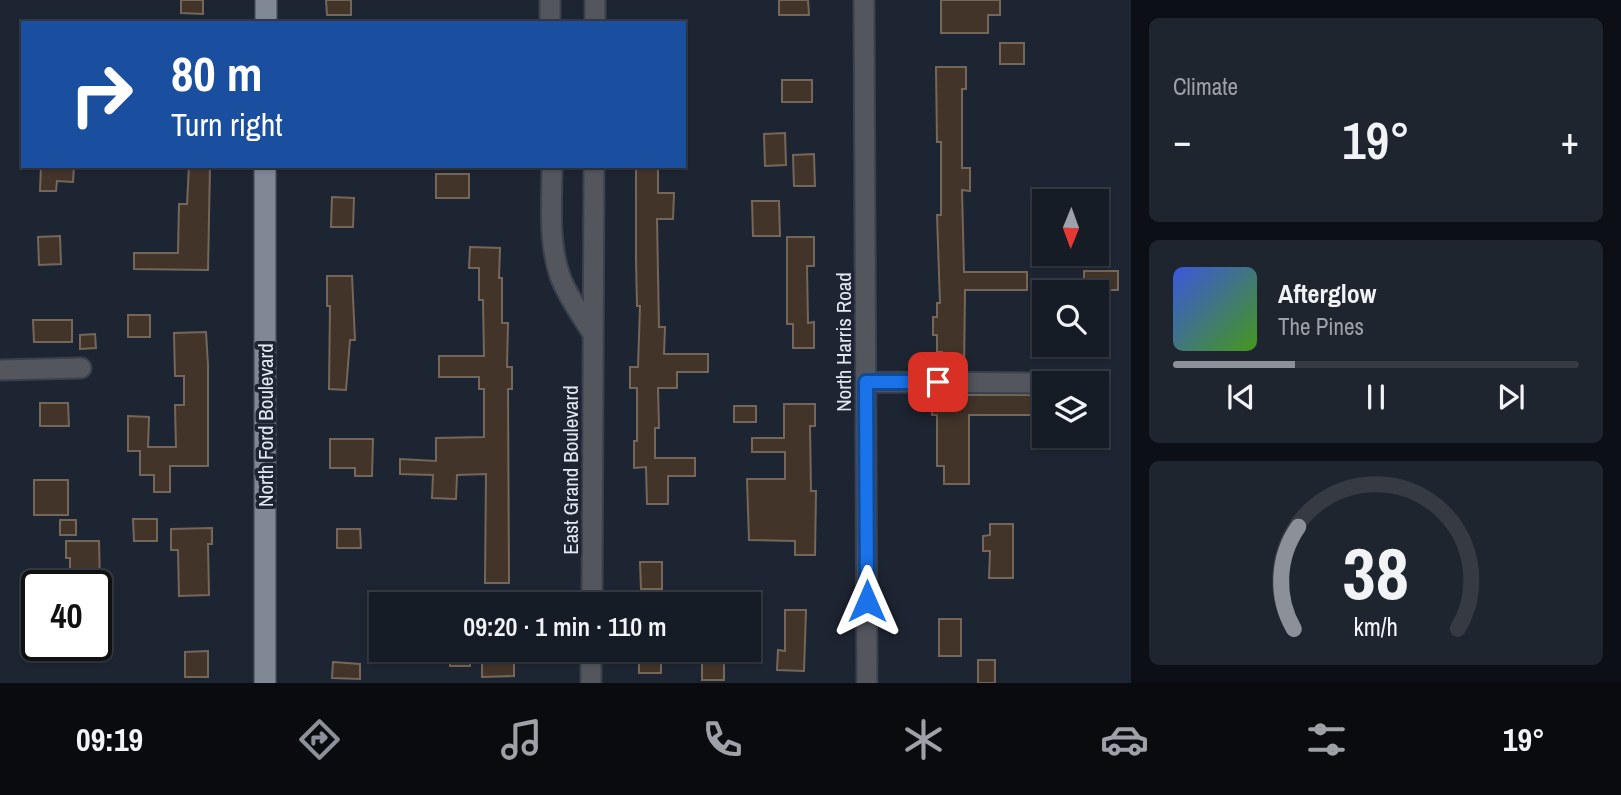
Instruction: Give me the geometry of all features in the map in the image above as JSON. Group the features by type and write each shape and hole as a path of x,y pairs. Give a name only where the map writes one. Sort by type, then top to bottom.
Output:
{"main road":[{"path":"266,0 266,21"},
{"name":"North Ford Boulevard","path":"265,168 265,683"}],"street":[{"path":"550,0 550,21"},
{"path":"595,0 595,21"},
{"name":"North Harris Road","path":"864,0 867,683"},
{"path":"552,168 552,242 556,259 561,279 594,336"},
{"name":"East Grand Boulevard","path":"592,592 594,168"},
{"path":"0,370 81,368"},
{"path":"866,382 1032,383"},
{"path":"591,683 592,662"}],"building":[{"path":"181,0 203,0 203,14 181,13"},
{"path":"326,0 351,0 351,15 327,15"},
{"path":"779,0 808,0 809,15 779,15"},
{"path":"941,0 1000,0 1000,15 988,15 988,33 941,33"},
{"path":"1000,43 1024,43 1024,64 1000,64"},
{"path":"936,67 966,67 966,89 962,89 962,168 970,168 970,191 962,190 964,272 1027,272 1027,290 965,290 964,370 942,370 942,352 937,352 937,335 933,335 933,317 937,317 937,303 940,303 937,215 941,215 941,142 937,142"},
{"path":"782,80 812,80 812,102 782,102"},
{"path":"785,133 786,165 765,166 764,134"},
{"path":"814,154 815,186 794,186 793,155"},
{"path":"41,168 74,168 73,182 57,181 56,191 40,191"},
{"path":"189,168 210,168 208,270 134,269 134,253 178,253 179,204 187,204"},
{"path":"636,168 658,168 658,193 674,193 673,219 657,219 659,327 665,327 664,354 708,354 708,372 677,372 677,388 658,388 659,428 655,428 655,458 695,458 695,476 668,476 668,504 647,504 646,467 634,468 637,388 630,388 630,367 638,367 640,306 637,306"},
{"path":"436,174 469,174 469,198 436,198"},
{"path":"332,197 354,198 353,227 331,227"},
{"path":"752,201 779,201 780,236 753,236"},
{"path":"60,236 61,264 39,265 38,237"},
{"path":"787,237 814,237 814,266 807,266 808,323 814,322 814,348 793,348 793,324 787,324"},
{"path":"470,247 500,248 502,323 508,323 507,367 512,367 512,389 508,389 509,583 485,583 486,474 457,475 456,499 432,498 433,475 400,474 400,459 436,461 436,438 484,437 484,389 479,389 479,377 439,377 439,356 484,356 483,300 479,300 479,268 469,268"},
{"path":"1084,271 1118,271 1118,290 1109,290 1109,280 1084,280"},
{"path":"327,276 352,276 355,340 350,340 346,390 329,389 330,306 327,306"},
{"path":"128,315 150,315 150,337 128,337"},
{"path":"33,320 72,320 72,342 34,342"},
{"path":"206,332 208,466 170,466 170,492 154,492 154,475 140,475 140,451 128,451 128,416 149,417 148,447 176,447 175,405 184,405 184,376 175,376 174,333"},
{"path":"95,334 96,348 80,349 80,335"},
{"path":"932,395 1032,395 1032,415 969,415 969,484 944,484 944,466 937,466 937,415 932,415"},
{"path":"40,403 68,403 69,426 40,426"},
{"path":"784,404 815,404 815,426 810,426 811,491 816,491 815,555 795,555 795,541 749,540 747,479 785,479 785,452 752,452 752,438 784,438"},
{"path":"734,406 756,406 756,422 734,422"},
{"path":"330,439 373,439 372,476 355,476 355,468 330,468"},
{"path":"34,480 68,480 68,515 34,515"},
{"path":"133,519 157,519 157,541 134,541"},
{"path":"60,520 76,520 76,535 60,535"},
{"path":"990,524 1013,524 1013,578 989,578 990,551 983,551 983,536 990,535"},
{"path":"212,528 212,544 208,544 209,595 179,596 178,550 171,550 171,529"},
{"path":"337,529 360,529 361,548 337,548"},
{"path":"66,541 99,541 100,570 70,570 70,558 66,558"},
{"path":"640,562 662,562 662,589 641,589"},
{"path":"785,610 806,610 804,671 777,670 778,650 785,651"},
{"path":"939,619 961,619 961,656 939,656"},
{"path":"208,651 208,677 185,677 185,652"},
{"path":"978,660 995,660 995,683 978,683"},
{"path":"333,662 360,664 360,679 332,678"},
{"path":"450,662 470,662 470,666 450,666"},
{"path":"482,662 514,662 514,676 482,677"},
{"path":"639,662 661,662 661,673 639,673"},
{"path":"702,662 724,662 724,680 702,680"}],"route":[{"path":"867,601 866,382 938,382"}]}
